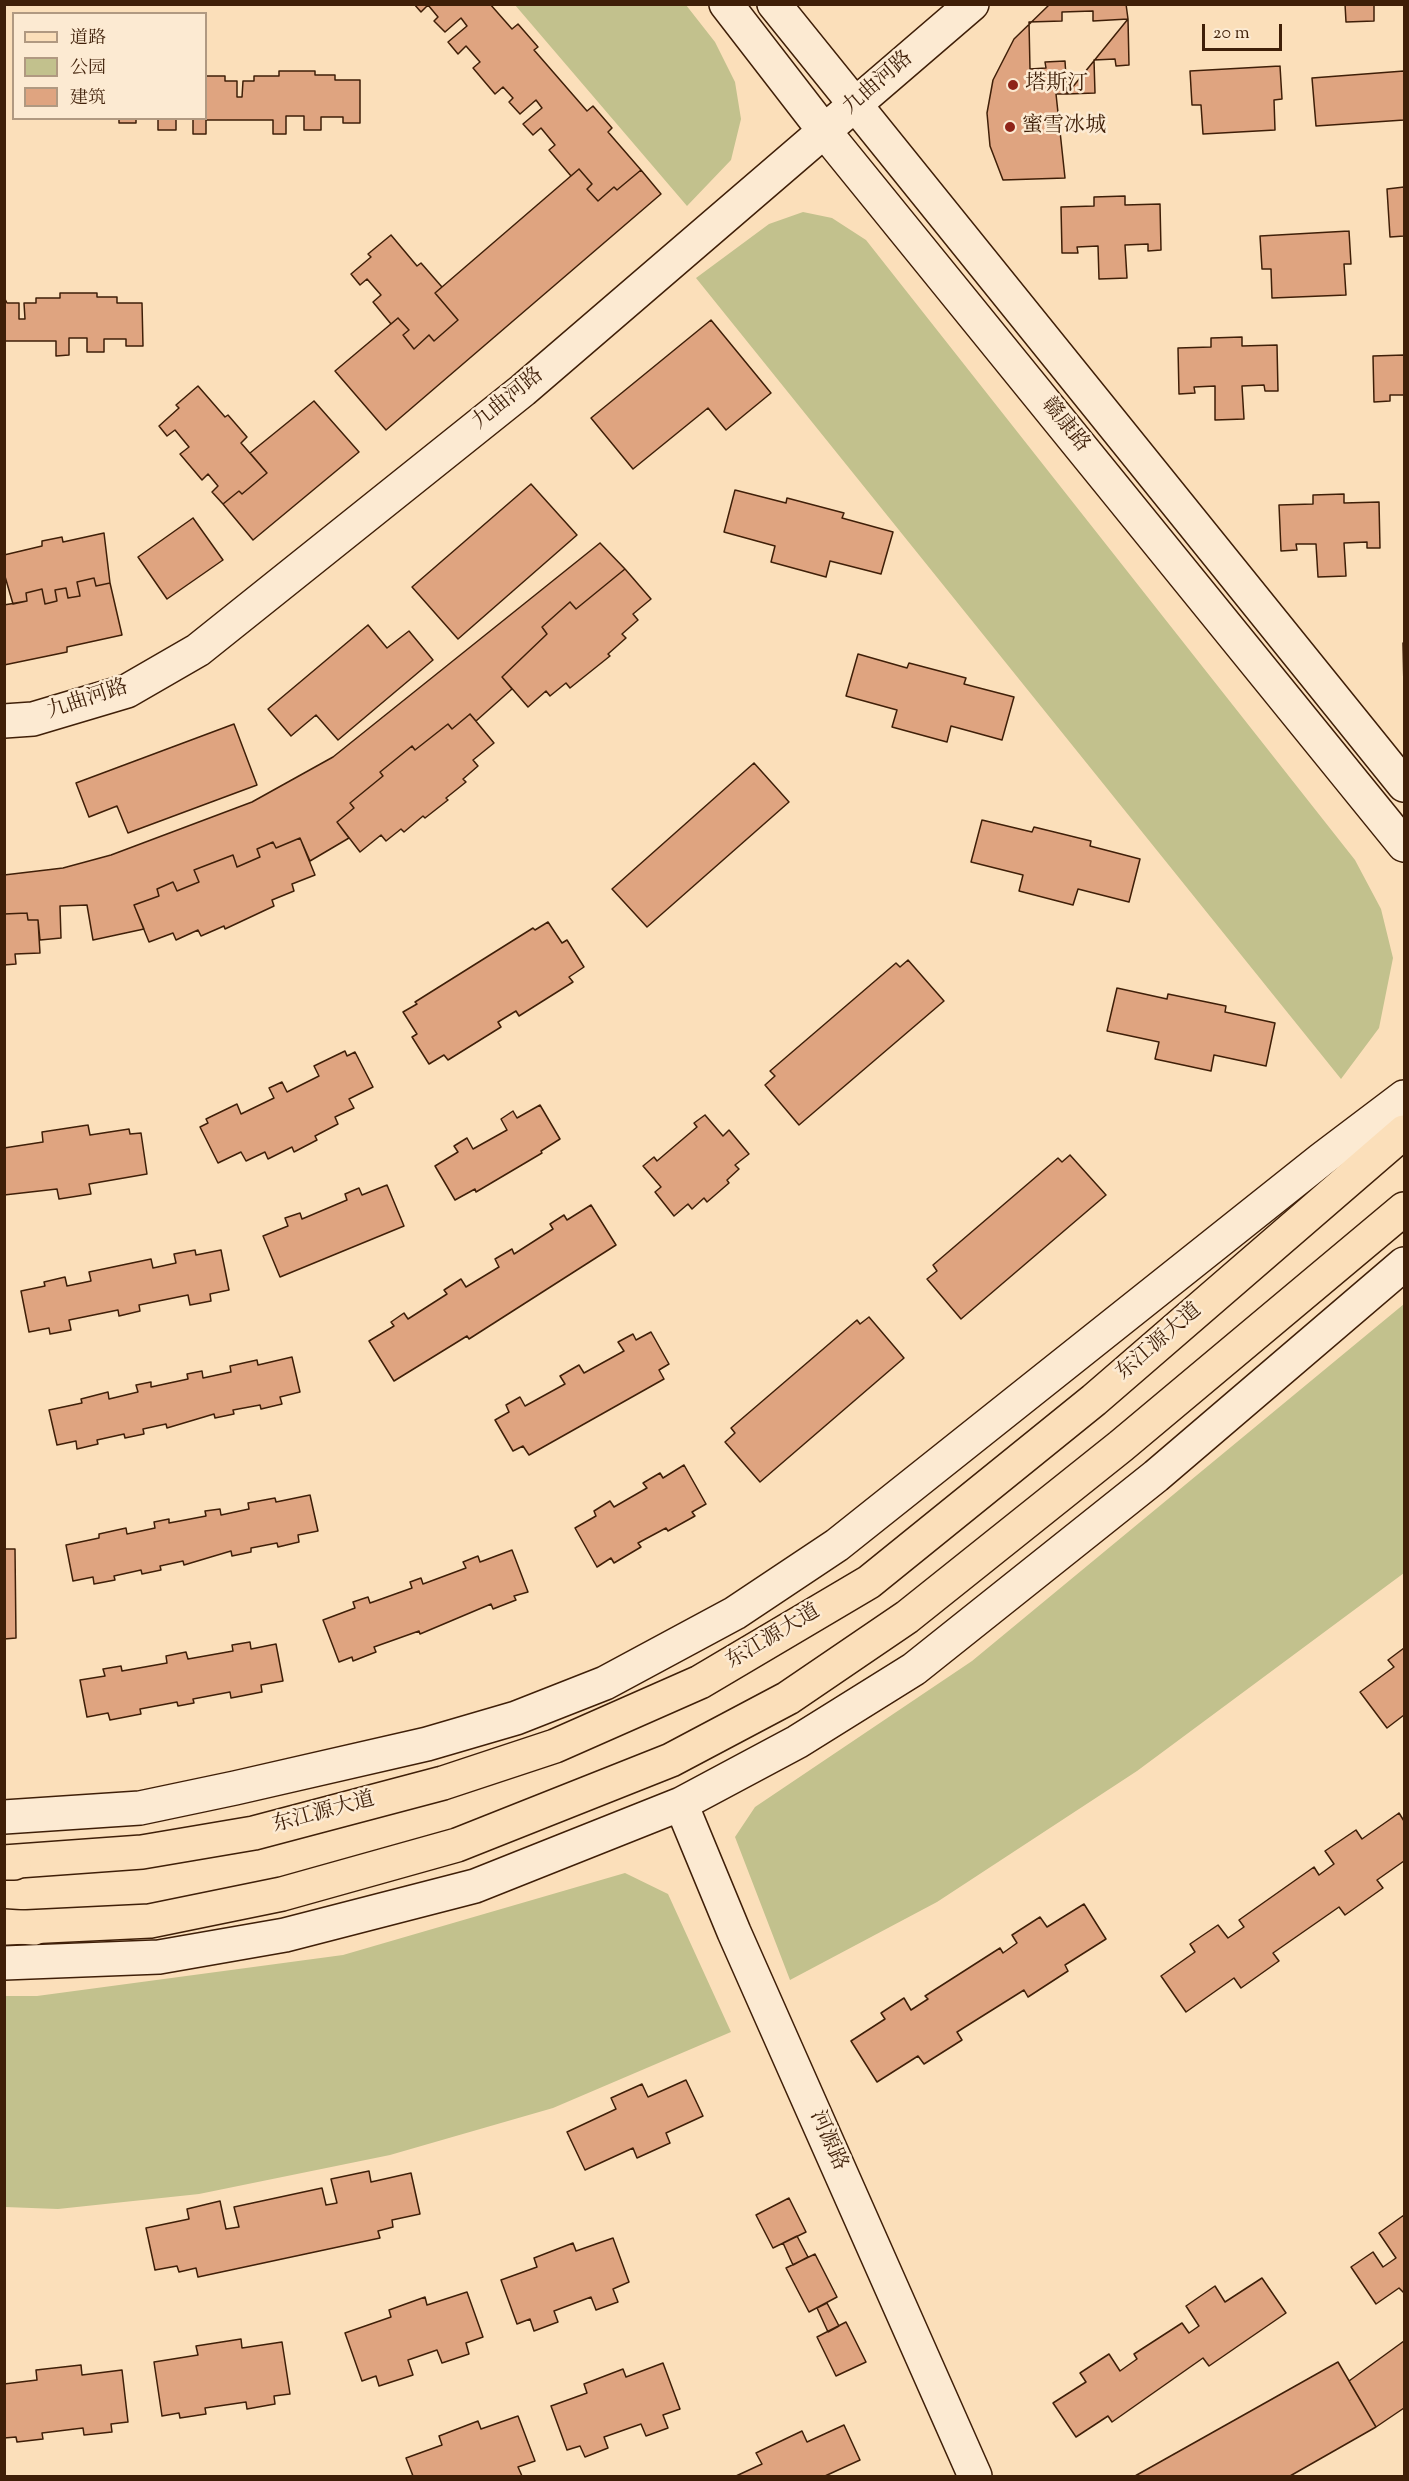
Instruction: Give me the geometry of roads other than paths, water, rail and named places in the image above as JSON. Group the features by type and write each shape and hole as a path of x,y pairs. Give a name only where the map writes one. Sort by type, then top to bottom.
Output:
{"main road":[{"name":"东江源大道","path":"8,1862 141,1852 254,1833 443,1783 555,1746 700,1682 869,1581 1094,1400 1404,1132"},
{"path":"14,1928 150,1921 282,1894 457,1845 671,1760 788,1698 907,1617 1121,1446 1404,1209"}],"street":[{"name":"赣康路","path":"726,4 825,132 1403,844"},
{"name":"赣康路","path":"774,4 853,105 1404,785"},
{"name":"九曲河路","path":"4,722 33,719 127,691 198,650 523,390 972,4"},
{"path":"4,1817 140,1808 224,1790 427,1744 516,1718 605,1683 735,1613 837,1545 1322,1159 1404,1097"},
{"path":"1376,1157 1404,1118"},
{"path":"4,1963 159,1958 285,1935 476,1886 681,1804 797,1742 914,1669 1156,1476 1404,1264"},
{"name":"河源路","path":"681,1804 734,1932 975,2476"}],"place":[{"name":"塔斯汀","path":"1013,85"},
{"name":"蜜雪冰城","path":"1010,127"}]}
